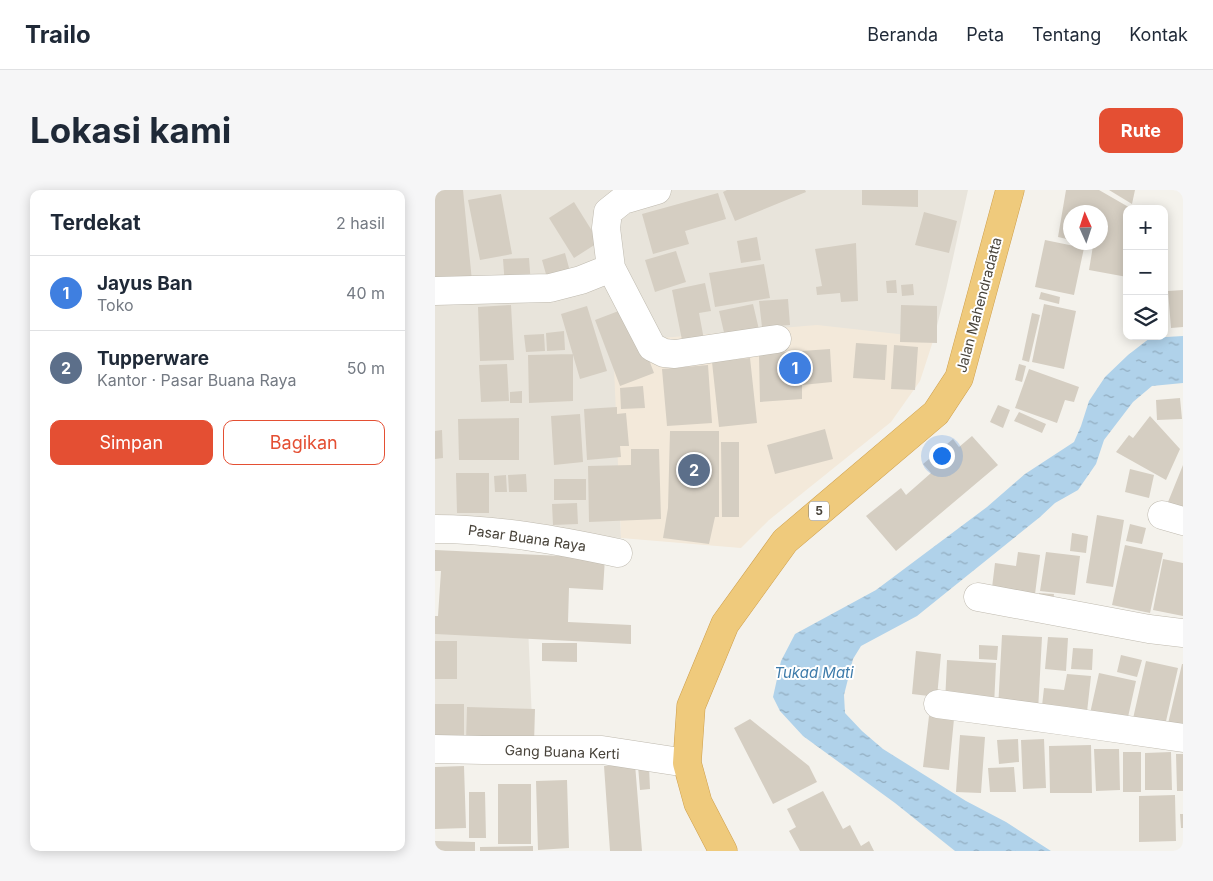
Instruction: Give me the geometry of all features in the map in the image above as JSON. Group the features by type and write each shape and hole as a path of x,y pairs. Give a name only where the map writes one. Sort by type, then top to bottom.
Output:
{"highway":[{"name":"Jalan Mahendradatta","path":"723,851 698,802 687,763 691,706 725,624 785,541 936,413 959,378 1010,190"}],"street":[{"path":"657,190 623,200 608,212 606,228 611,268 652,347 664,353 675,354 777,338"},
{"path":"435,291 550,288 581,280 611,268"},
{"name":"Pasar Buana Raya","path":"435,529 459,529 525,535 618,552"},
{"path":"978,597 1183,634"},
{"path":"938,704 1183,738"},
{"name":"Gang Buana Kerti","path":"435,749 602,750 687,763"}],"shaded area":[{"path":"435,190 968,190 934,338 614,342 621,538 435,523"},
{"path":"817,325 934,338 920,381 891,422 769,520 741,548 621,538 613,342"},
{"path":"435,620 528,626 533,744 435,739"}],"water":[{"name":"Tukad Mati","path":"1183,336 1183,383 1152,386 1133,402 1104,440 1096,464 1078,490 1055,503 917,616 861,646 853,659 844,695 845,713 862,731 883,749 1051,851 955,851 895,803 803,736 780,711 773,697 781,661 795,634 876,590 987,507 1025,474 1074,442 1089,401 1105,377 1147,340 1168,340 1168,337"}],"building":[{"path":"435,190 463,190 472,281 435,284"},
{"path":"727,190 805,190 806,192 735,221 723,192"},
{"path":"862,190 918,190 918,207 862,205"},
{"path":"1066,190 1099,190 1125,205 1123,205 1123,276 1089,270 1092,250 1108,250 1108,205 1063,205"},
{"path":"1109,190 1135,190 1132,204"},
{"path":"718,193 726,219 685,231 689,244 653,254 642,214"},
{"path":"501,194 512,254 480,260 468,200"},
{"path":"574,202 599,242 574,258 549,218"},
{"path":"1063,208 1063,238 1058,237"},
{"path":"924,212 957,221 949,253 915,245"},
{"path":"757,237 761,260 741,263 737,241"},
{"path":"1045,240 1063,244 1063,250 1084,250 1074,295 1035,287"},
{"path":"856,243 858,301 841,302 840,293 817,295 816,287 822,286 815,249"},
{"path":"676,251 686,282 655,292 645,260"},
{"path":"565,253 572,279 549,285 542,260"},
{"path":"529,258 531,285 505,287 503,259"},
{"path":"764,264 770,298 715,307 709,273"},
{"path":"896,280 897,293 887,293 886,281"},
{"path":"705,283 711,311 699,313 705,345 684,350 672,290"},
{"path":"913,284 914,295 902,296 901,285"},
{"path":"1183,290 1183,327 1171,328 1168,291"},
{"path":"1041,292 1060,297 1059,304 1039,299"},
{"path":"788,299 790,325 762,327 759,301"},
{"path":"753,304 760,334 726,341 719,311"},
{"path":"1044,304 1076,311 1064,369 1032,362"},
{"path":"511,305 514,360 480,361 478,307"},
{"path":"901,305 937,306 937,343 900,342"},
{"path":"587,306 607,371 580,379 561,314"},
{"path":"629,307 654,373 620,386 595,320"},
{"path":"1032,313 1040,315 1029,362 1022,360"},
{"path":"564,331 565,350 547,351 546,333"},
{"path":"544,334 545,351 526,352 524,335"},
{"path":"856,343 887,345 885,380 853,378"},
{"path":"894,345 918,347 915,390 891,389"},
{"path":"830,349 832,382 802,385 802,399 760,402 759,354"},
{"path":"573,354 573,401 529,403 528,355"},
{"path":"750,358 757,423 719,427 712,362"},
{"path":"507,364 509,401 481,402 479,365"},
{"path":"1019,364 1026,366 1022,382 1015,380"},
{"path":"708,365 712,423 667,426 662,369"},
{"path":"1029,369 1079,387 1074,402 1065,400 1057,423 1015,408"},
{"path":"643,386 645,408 621,409 620,388"},
{"path":"522,391 522,403 510,403 510,392"},
{"path":"1180,398 1182,419 1157,420 1156,400"},
{"path":"998,405 1010,410 1003,428 990,422"},
{"path":"617,407 617,414 626,413 629,446 620,446 621,457 587,460 584,409"},
{"path":"1019,412 1046,424 1042,433 1014,421"},
{"path":"580,414 583,462 554,465 551,416"},
{"path":"1150,416 1180,449 1166,480 1116,452 1129,435 1133,438"},
{"path":"519,418 519,460 459,460 458,419"},
{"path":"825,429 833,459 775,474 767,445"},
{"path":"442,430 443,458 435,459 435,431"},
{"path":"670,431 719,431 719,517 715,517 709,544 663,538 668,508"},
{"path":"972,436 998,465 896,551 866,516 901,488 906,495 931,473 923,464 953,439 959,447"},
{"path":"721,442 739,442 739,517 722,517"},
{"path":"631,449 659,449 661,519 589,522 588,466 631,465"},
{"path":"1183,465 1183,514 1166,507"},
{"path":"1130,469 1154,475 1149,498 1125,492"},
{"path":"456,473 489,473 489,513 457,513"},
{"path":"526,474 527,492 509,492 508,475"},
{"path":"506,475 507,492 495,492 494,476"},
{"path":"554,479 586,479 586,500 554,500"},
{"path":"577,503 578,524 553,525 552,504"},
{"path":"1097,515 1124,520 1113,587 1086,583"},
{"path":"1130,524 1146,528 1142,544 1126,541"},
{"path":"1072,533 1088,536 1086,553 1070,551"},
{"path":"1125,545 1163,553 1150,613 1112,605"},
{"path":"435,550 605,558 603,590 569,588 568,622 631,625 631,644 435,634 435,616 438,616 441,571 435,571"},
{"path":"1018,552 1040,555 1034,602 991,596 995,563 1016,566"},
{"path":"1046,552 1080,556 1075,595 1040,591"},
{"path":"1163,559 1183,563 1183,616 1153,610"},
{"path":"1039,593 1054,594 1052,608 1038,606"},
{"path":"1002,635 1042,637 1038,711 998,709"},
{"path":"1048,637 1068,638 1066,671 1045,669"},
{"path":"435,641 457,641 457,679 435,679"},
{"path":"542,643 577,643 577,662 542,661"},
{"path":"979,645 998,646 997,660 979,659"},
{"path":"1073,648 1093,649 1092,670 1071,669"},
{"path":"916,651 941,654 937,697 912,694"},
{"path":"1121,655 1142,660 1137,677 1117,672"},
{"path":"947,660 996,663 994,706 945,703"},
{"path":"1146,661 1178,668 1164,730 1132,723"},
{"path":"1183,664 1183,732 1167,728"},
{"path":"1099,673 1136,681 1126,726 1089,718"},
{"path":"1067,674 1091,676 1086,721 1041,715 1044,688 1064,690"},
{"path":"435,704 464,704 464,741 435,741"},
{"path":"467,707 535,709 534,744 466,742"},
{"path":"929,716 954,719 949,770 923,767"},
{"path":"750,719 809,766 817,782 773,804 734,728"},
{"path":"960,735 985,737 981,793 956,792"},
{"path":"1018,739 1019,762 999,764 997,740"},
{"path":"1044,739 1046,788 1023,789 1021,740"},
{"path":"1091,745 1092,793 1050,793 1049,746"},
{"path":"1094,749 1119,749 1120,790 1096,791"},
{"path":"1123,752 1141,752 1141,792 1123,792"},
{"path":"1171,752 1172,790 1145,790 1145,753"},
{"path":"1176,754 1183,754 1183,791 1177,791"},
{"path":"635,764 642,851 610,851 604,766"},
{"path":"464,766 466,828 435,829 435,767"},
{"path":"638,766 649,766 650,789 640,790"},
{"path":"1014,767 1016,792 990,792 988,768"},
{"path":"567,780 569,848 538,850 536,781"},
{"path":"498,784 531,784 531,844 498,844"},
{"path":"823,791 843,829 850,825 861,846 869,841 874,851 800,851 789,831 796,827 787,809"},
{"path":"469,792 485,792 486,838 469,838"},
{"path":"1175,795 1176,841 1139,842 1139,796"},
{"path":"1180,814 1183,814 1183,828 1181,828"},
{"path":"435,841 475,842 475,851 435,851"},
{"path":"533,846 533,851 480,851 480,847"}],"place":[{"name":"Jayus Ban","path":"795,368"},
{"name":"Tupperware","path":"694,470"}]}
